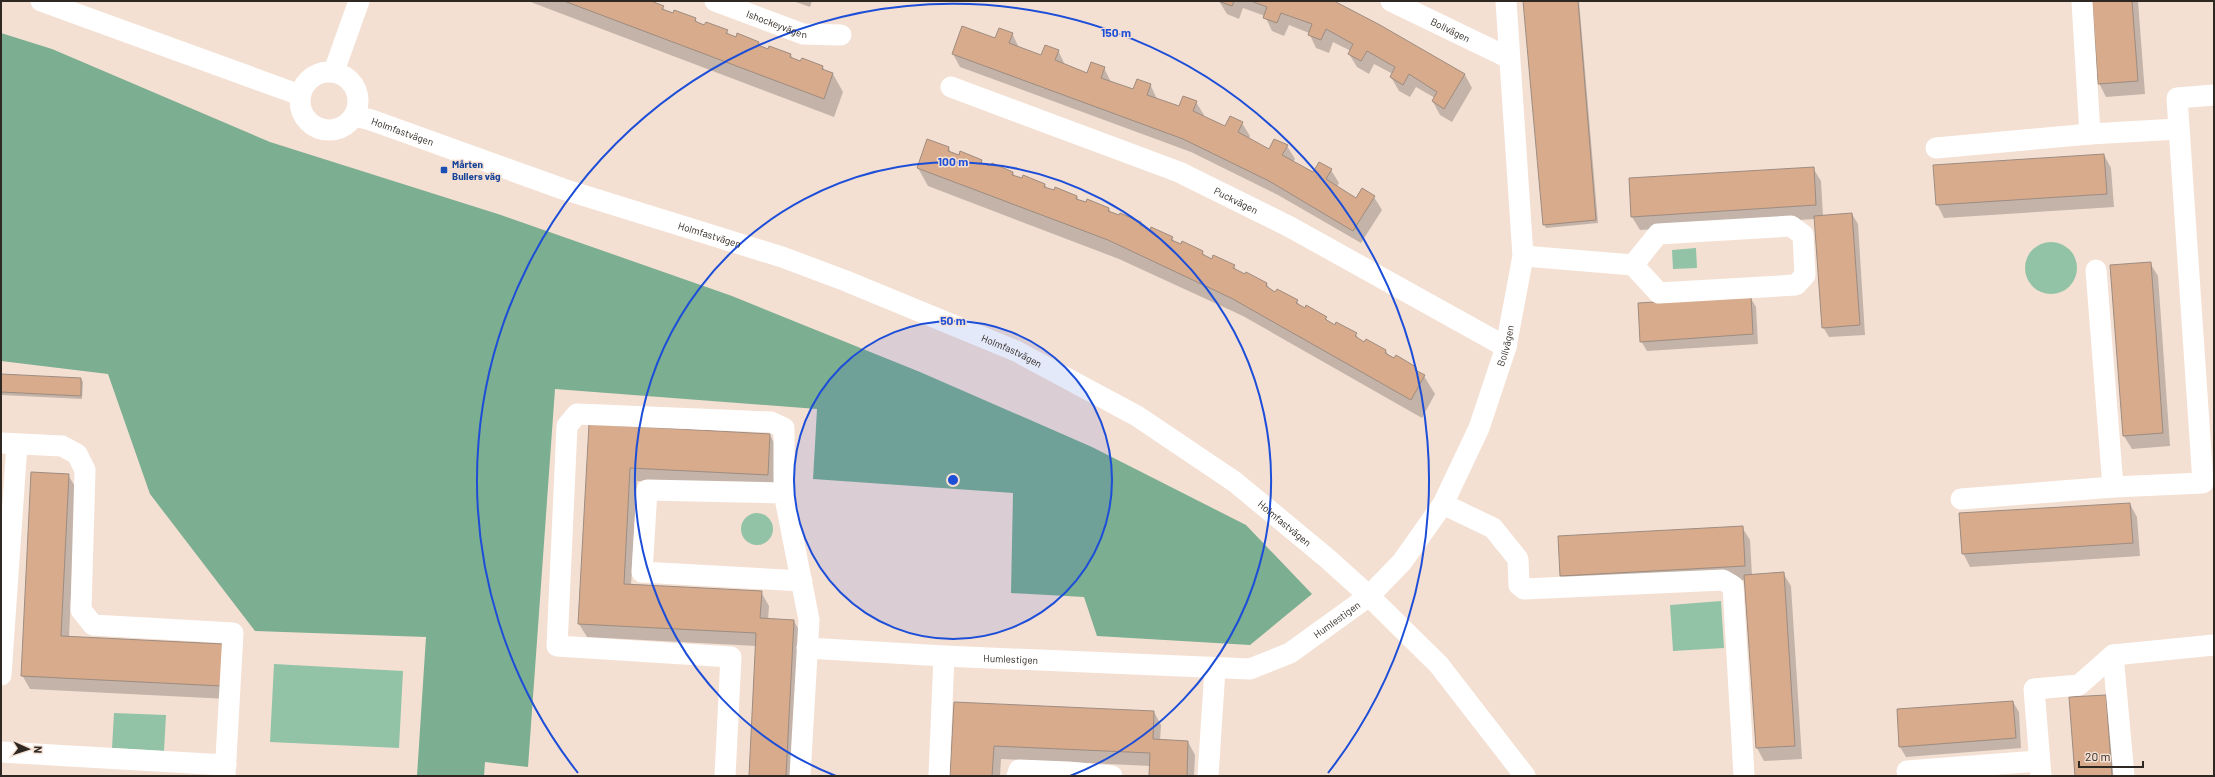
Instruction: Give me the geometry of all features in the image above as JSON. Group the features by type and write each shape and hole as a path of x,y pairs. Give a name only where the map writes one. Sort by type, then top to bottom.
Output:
{"street":[{"path":"41,1 300,95"},
{"path":"334,71 359,1"},
{"name":"Ishockeyvägen","path":"715,1 804,34 841,35"},
{"name":"Bollvägen","path":"1391,1 1509,58"},
{"name":"Bollvägen","path":"1369,596 1402,562 1443,504 1479,428 1506,348 1523,256 1516,128 1509,58 1506,1"},
{"path":"2082,1 2090,134"},
{"path":"334,71 348,78 356,89 358,102 355,116 348,124 339,129 329,131 318,129 309,123 303,115 300,105 300,95 309,78 317,74 334,71"},
{"name":"Puckvägen","path":"951,87 1179,172 1290,227 1506,348"},
{"path":"1961,499 2203,483 2176,98 2214,95"},
{"name":"Holmfastvägen","path":"355,116 371,120 563,189 782,257 846,281 1016,351 1137,416 1235,482 1328,559 1369,596 1439,665 1525,776"},
{"path":"1936,148 2090,134 2178,129"},
{"path":"1523,256 1633,264 1659,293 1796,284 1806,275 1803,235 1791,226 1658,234 1633,264"},
{"path":"2096,270 2113,488"},
{"path":"725,776 731,657 557,646 567,426 577,414 771,422 784,428 784,493 809,620 800,776"},
{"path":"1,675 9,444 62,446 77,454 85,470 81,610 93,625 233,633 225,770 1,752"},
{"path":"784,493 647,490 642,572 802,581"},
{"path":"1443,504 1493,528 1518,559 1519,585 1524,589 1722,580 1732,586 1744,776"},
{"name":"Humlestigen","path":"807,648 944,656 1250,669 1290,653 1369,596"},
{"path":"1907,771 2040,769 2034,689 2079,685 2113,654 2214,645"},
{"path":"2113,654 2124,776"},
{"path":"939,776 944,656"},
{"path":"1208,776 1215,668"},
{"path":"1017,776 1019,770 1112,776"}],"green space":[{"path":"1,33 52,49 270,142 501,215 732,296 920,372 1092,447 1246,525 1312,594 1250,645 1097,636 1084,597 1011,593 1013,493 813,479 817,409 555,389 528,767 485,762 484,776 417,776 426,637 255,631 150,494 108,374 1,361"},
{"path":"2051,242 2061,244 2069,250 2075,258 2077,268 2075,278 2069,286 2061,292 2051,294 2041,292 2033,286 2027,278 2025,268 2027,258 2033,250 2041,244"},
{"path":"1696,248 1697,268 1673,269 1672,250"},
{"path":"754,513 760,513 770,520 773,529 772,535 766,542 760,545 754,545 744,538 741,532 741,526 748,516"},
{"path":"1721,601 1724,648 1673,651 1670,605"},
{"path":"274,664 403,671 399,748 270,742"},
{"path":"114,713 166,715 164,751 112,748"}],"building":[{"path":"564,1 651,1 664,6 662,9 673,13 674,10 696,18 695,21 704,25 706,22 728,30 726,33 736,37 737,33 759,42 758,45 768,49 769,46 791,54 790,57 800,61 802,58 823,66 822,69 833,73 824,99"},
{"path":"1218,1 1234,1 1232,6"},
{"path":"1251,1 1334,1 1380,25 1465,74 1444,109 1432,101 1437,92 1409,74 1403,85 1390,77 1395,67 1367,51 1361,61 1348,54 1353,44 1326,29 1321,40 1308,35 1312,24 1281,13 1277,23 1263,18 1267,7"},
{"path":"1523,1 1578,1 1596,220 1543,225"},
{"path":"2092,1 2132,1 2138,81 2098,84"},
{"path":"962,26 995,38 999,28 1013,33 1009,43 1041,55 1045,45 1059,50 1055,60 1087,73 1091,62 1105,67 1101,78 1133,89 1137,79 1151,84 1147,95 1179,106 1183,96 1197,101 1193,111 1225,126 1230,116 1243,122 1238,132 1269,149 1274,139 1288,145 1282,155 1313,172 1319,162 1332,169 1326,179 1356,198 1362,188 1375,196 1353,231 1269,181 1183,139 952,54"},
{"path":"927,139 949,147 948,151 959,155 960,151 982,160 981,163 990,166 992,163 1013,172 1012,175 1022,178 1023,175 1045,184 1044,187 1054,190 1055,187 1077,196 1076,199 1086,202 1087,199 1109,208 1108,211 1119,215 1120,213 1141,222 1140,225 1150,230 1151,227 1173,237 1171,240 1181,244 1182,241 1203,251 1202,254 1212,259 1213,255 1235,265 1233,268 1245,274 1246,272 1267,283 1266,286 1275,292 1277,289 1298,300 1296,303 1305,308 1306,305 1327,317 1325,319 1335,325 1336,322 1357,333 1355,336 1364,342 1366,339 1386,350 1385,353 1394,358 1396,355 1416,367 1415,370 1425,375 1411,400 1231,298 1108,240 917,168"},
{"path":"2104,154 2107,194 1936,205 1933,165"},
{"path":"1814,167 1816,205 1631,217 1629,178"},
{"path":"1852,213 1860,325 1822,328 1814,216"},
{"path":"2151,262 2163,433 2123,436 2110,265"},
{"path":"1751,296 1753,334 1640,342 1638,303"},
{"path":"1,374 81,378 81,396 1,392"},
{"path":"589,424 770,434 768,475 630,468 624,584 762,591 760,618 794,620 786,776 749,776 756,633 578,624"},
{"path":"31,472 69,474 61,636 223,644 221,686 21,676"},
{"path":"2130,503 2133,543 1962,554 1959,513"},
{"path":"1743,526 1745,566 1560,576 1558,536"},
{"path":"1784,572 1795,746 1756,748 1744,575"},
{"path":"2106,695 2112,776 2075,776 2069,697"},
{"path":"2013,701 2016,738 1899,747 1897,709"},
{"path":"954,702 1154,711 1153,739 1188,741 1187,776 1149,776 1150,753 994,746 992,776 950,776"}],"place":[{"name":"Mårten Bullers väg","path":"444,170"}]}
